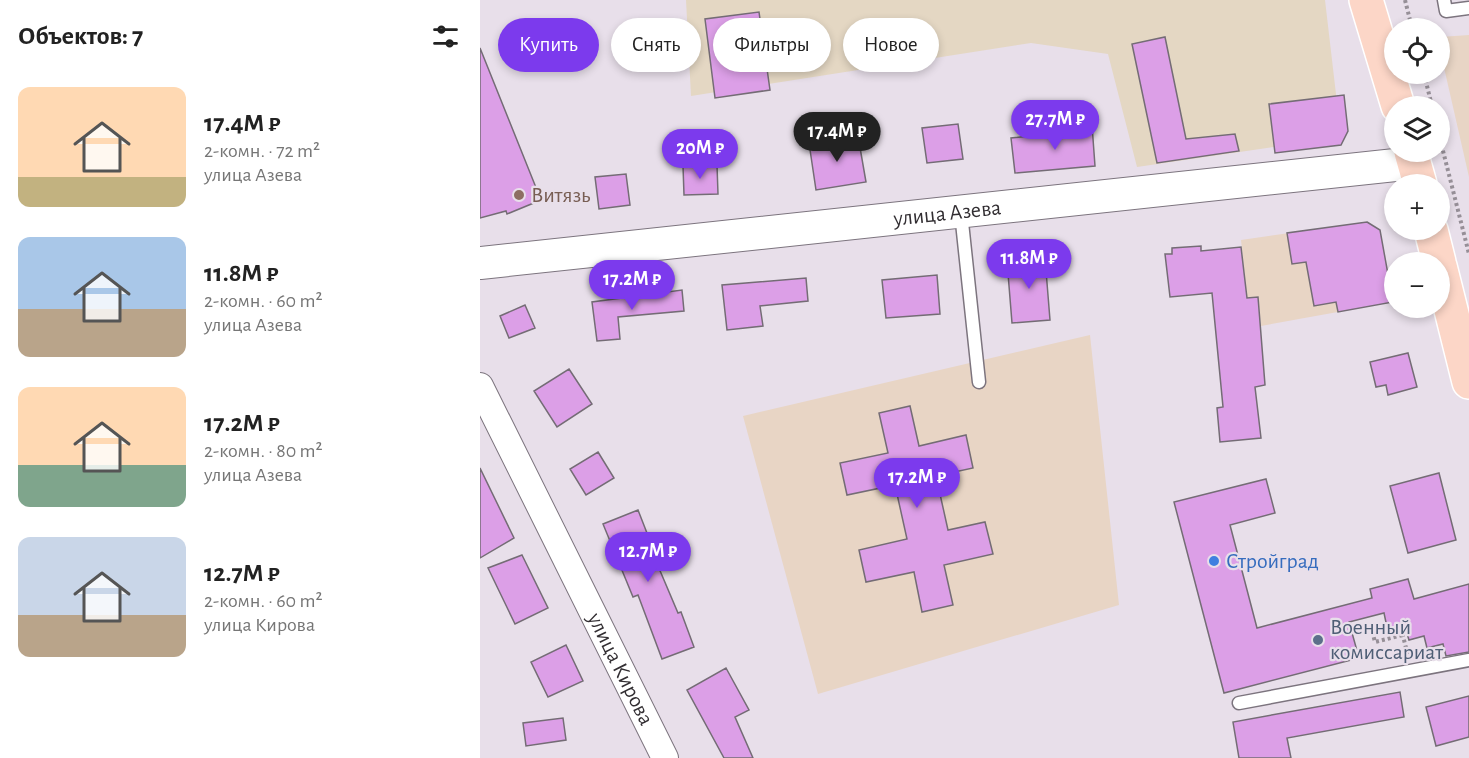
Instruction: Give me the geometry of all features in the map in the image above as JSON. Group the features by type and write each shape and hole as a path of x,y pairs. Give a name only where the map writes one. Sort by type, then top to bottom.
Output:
{"main road":[{"path":"1366,0 1395,96"},
{"path":"1450,305 1469,382"}],"street":[{"name":"улица Азева","path":"480,263 961,211 1415,166"},
{"name":"улица Кирова","path":"480,386 665,758"}],"lane":[{"path":"1444,0 1446,11 1469,8"},
{"path":"961,211 979,382"},
{"path":"1239,703 1469,660"}],"path":[{"path":"1405,0 1410,18"},
{"path":"1446,162 1469,254"},
{"path":"1352,632 1371,627 1375,642 1403,635"},
{"path":"1401,628 1412,671"}],"shaded area":[{"path":"686,0 1325,0 1341,137 1137,167 1108,54 1031,43 939,57 939,18 843,18 843,72 845,72 691,96 690,72 701,72 701,18 687,18"},
{"path":"1469,35 1469,177 1448,84 1450,84 1450,36"},
{"path":"1367,222 1380,230 1384,252 1384,304 1261,326 1258,297 1247,298 1241,240"},
{"path":"1090,335 1119,605 818,694 743,416"}],"building":[{"path":"759,12 760,18 713,18 713,72 767,72 770,90 715,98 705,19"},
{"path":"1165,37 1186,139 1235,134 1239,151 1157,163 1132,44"},
{"path":"480,48 541,200 507,214 506,211 480,218"},
{"path":"1344,95 1348,131 1341,145 1275,153 1269,104"},
{"path":"958,124 963,159 927,163 922,128"},
{"path":"1092,125 1095,166 1015,173 1011,138 1067,132 1067,127"},
{"path":"858,136 866,182 816,190 809,143"},
{"path":"717,165 718,194 684,195 683,166"},
{"path":"626,174 630,205 599,209 595,177"},
{"path":"1367,222 1380,230 1384,252 1384,304 1338,312 1336,302 1314,306 1306,262 1292,264 1287,233"},
{"path":"1201,246 1201,251 1241,247 1247,298 1258,297 1265,385 1255,387 1261,438 1220,442 1217,408 1223,407 1212,293 1170,297 1165,254 1172,254 1172,248"},
{"path":"1045,258 1050,320 1012,323 1007,261"},
{"path":"937,275 940,314 886,318 882,280"},
{"path":"806,278 808,301 760,306 763,326 727,330 722,285"},
{"path":"682,290 684,311 618,317 620,339 597,341 592,302"},
{"path":"525,305 535,328 509,338 500,316"},
{"path":"1408,353 1417,387 1388,395 1386,385 1376,387 1370,362"},
{"path":"569,369 592,404 557,427 534,391"},
{"path":"910,406 919,446 966,435 973,468 936,476 948,530 985,522 993,554 944,565 953,605 922,612 914,572 866,582 859,550 907,539 895,485 847,495 840,463 888,453 879,413"},
{"path":"598,452 614,478 586,495 570,469"},
{"path":"480,468 514,538 480,558"},
{"path":"1439,473 1456,540 1408,553 1390,486"},
{"path":"1266,479 1275,513 1230,525 1257,628 1372,598 1370,589 1408,579 1414,599 1469,584 1469,652 1446,656 1443,644 1427,648 1424,636 1409,640 1405,627 1388,632 1384,613 1349,622 1359,658 1224,693 1174,502"},
{"path":"638,510 652,546 650,547 678,613 681,612 694,647 662,659 638,595 633,597 603,524"},
{"path":"522,555 548,608 515,624 488,568"},
{"path":"566,645 583,681 548,697 531,662"},
{"path":"726,668 749,710 735,717 753,758 724,758 687,690"},
{"path":"1400,692 1404,717 1287,738 1291,758 1239,758 1233,722"},
{"path":"1469,696 1469,737 1436,746 1426,707"},
{"path":"563,718 566,740 526,746 523,723"}],"place":[{"name":"Витязь","path":"519,195"},
{"name":"Стройград","path":"1214,561"},
{"name":"Военный комиссариат","path":"1318,640"}]}
